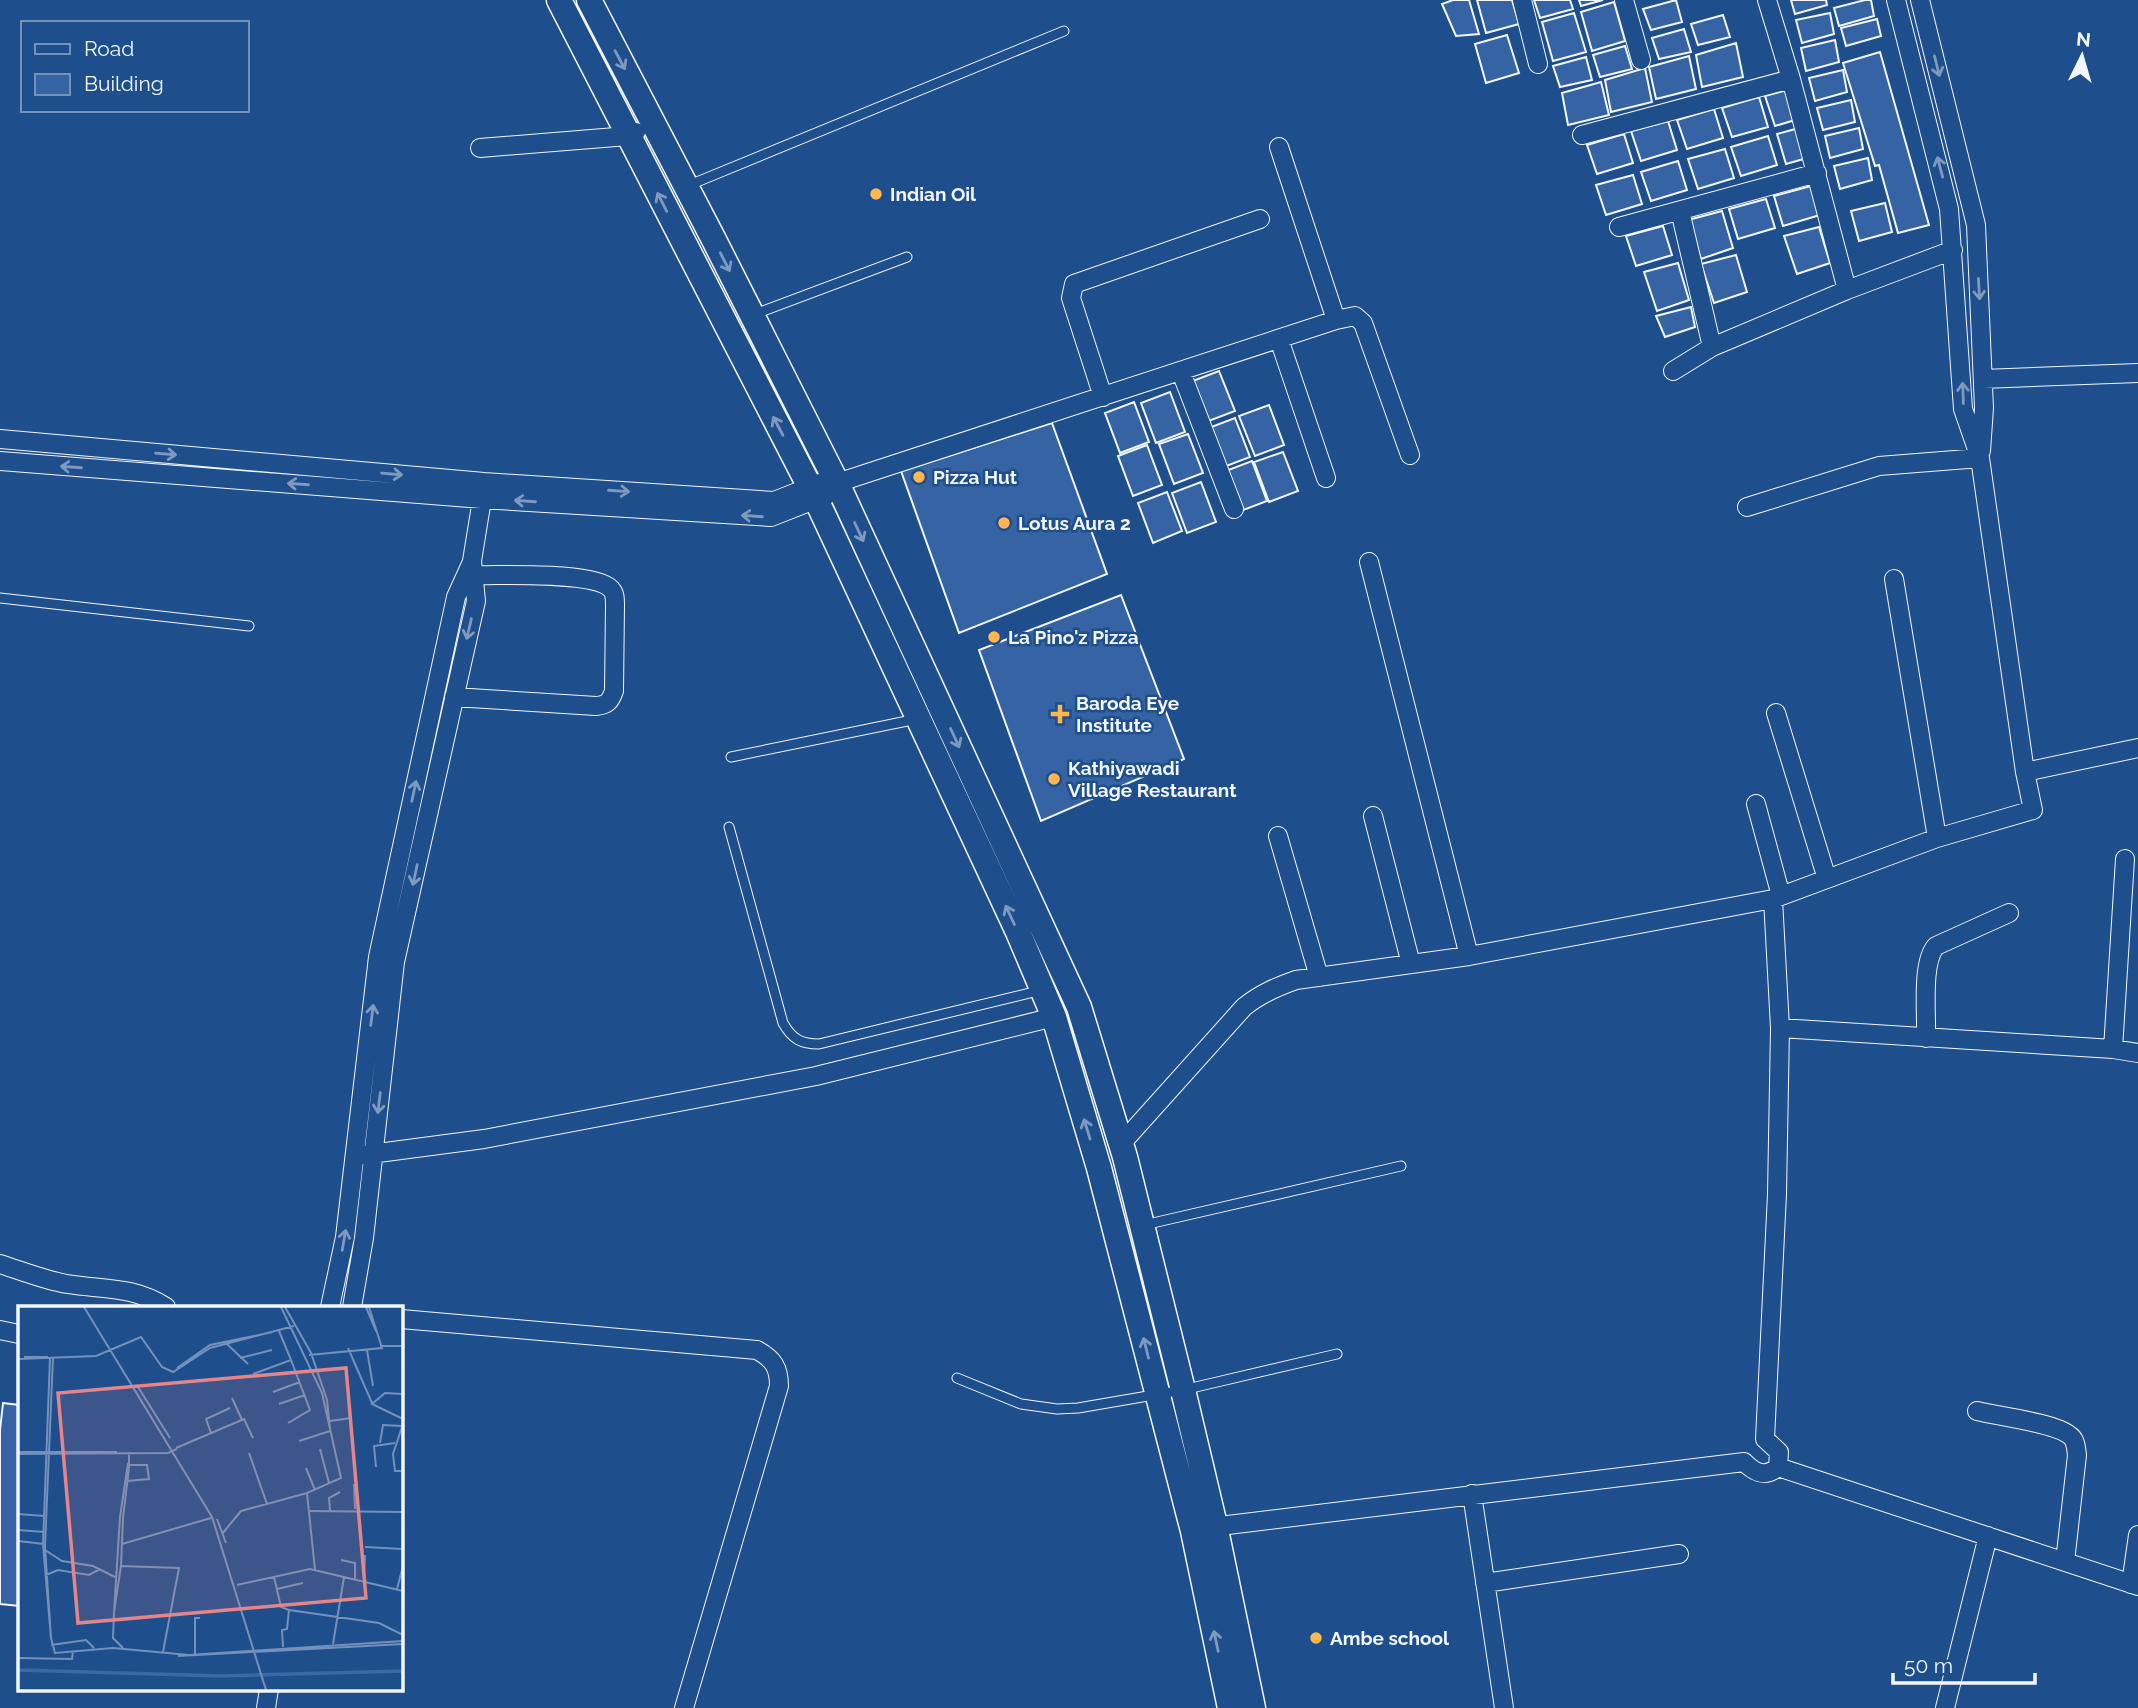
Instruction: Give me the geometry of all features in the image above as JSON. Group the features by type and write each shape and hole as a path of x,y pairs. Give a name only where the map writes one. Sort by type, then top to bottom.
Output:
{"main road":[{"path":"559,0 813,493 1018,932 1054,1017 1099,1168 1158,1394 1204,1528 1253,1708"},
{"path":"589,0 836,483 1079,1007 1121,1144 1183,1390 1230,1708"}],"street":[{"path":"1522,0 1538,64"},
{"path":"1624,0 1641,60"},
{"path":"1767,0 1847,289"},
{"path":"1121,1144 1244,1007 1257,996 1275,987 1296,980 1469,956 1777,897 1937,838 2033,810 2025,772 1980,458 1964,409 1953,250 1945,186 1896,0"},
{"path":"1920,0 1976,225 1984,408 1980,458"},
{"path":"1582,135 1791,79"},
{"path":"480,148 628,136 653,123"},
{"path":"1279,148 1336,320"},
{"path":"1619,227 1817,173"},
{"path":"1680,211 1712,347"},
{"path":"1103,397 1071,298 1074,284 1260,219"},
{"path":"1673,371 1712,347 1847,289 1953,250"},
{"path":"0,461 483,490 774,501 813,493 836,483 1355,316 1363,323 1410,455"},
{"path":"1279,339 1326,478"},
{"path":"1181,372 1234,509"},
{"path":"1983,379 2138,373"},
{"path":"0,439 483,490"},
{"path":"1747,507 1879,466 1980,458"},
{"path":"330,1306 364,1155 395,962 476,601 473,568 483,490"},
{"path":"1369,562 1469,956"},
{"path":"454,697 596,706 606,705 614,691 615,596 611,588 589,578 473,568"},
{"path":"352,1306 364,1238 364,1155 379,957 456,597 473,568"},
{"path":"1894,579 1937,838"},
{"path":"1776,713 1827,879"},
{"path":"2025,772 2138,748"},
{"path":"1756,804 1777,897 1780,1028 1777,1194 1765,1439 1779,1452 1779,1467"},
{"path":"1373,816 1410,964"},
{"path":"1278,836 1320,977"},
{"path":"2113,1049 2125,859"},
{"path":"1926,1038 1927,965 1930,952 1936,946 2009,913"},
{"path":"364,1155 484,1139 816,1076 1054,1017"},
{"path":"1780,1028 2113,1049 2138,1053"},
{"path":"0,1264 65,1284 125,1289 144,1294 164,1306"},
{"path":"402,1319 757,1350 776,1365 779,1386 684,1708"},
{"path":"0,1330 18,1334"},
{"path":"1977,1411 2055,1428 2074,1440 2077,1455 2065,1562"},
{"path":"1744,1462 1751,1445 1765,1439"},
{"path":"1744,1462 1761,1474 1770,1474 1779,1467"},
{"path":"1204,1528 1744,1462"},
{"path":"1779,1467 2135,1585 2138,1535"},
{"path":"1472,1494 1504,1708"},
{"path":"1944,1708 1988,1536"},
{"path":"1485,1583 1679,1554"},
{"path":"266,1708 269,1690"}],"lane":[{"path":"686,186 1064,31"},
{"path":"752,315 907,257"},
{"path":"0,598 248,626"},
{"path":"730,757 919,719"},
{"path":"729,827 783,1023 797,1041 819,1044 1042,990"},
{"path":"1142,1225 1402,1166"},
{"path":"957,1378 1021,1404 1057,1409 1077,1408 1183,1390 1337,1353"}],"building":[{"path":"1453,0 1469,0 1479,34 1456,36 1442,4"},
{"path":"1477,0 1512,0 1519,24 1486,33"},
{"path":"1534,0 1570,0 1573,9 1540,18"},
{"path":"1579,0 1603,0 1581,6"},
{"path":"1676,0 1682,22 1651,30 1643,9"},
{"path":"1791,0 1826,0 1827,5 1795,14"},
{"path":"1871,0 1874,16 1839,26 1834,8"},
{"path":"1614,2 1625,41 1592,51 1581,12"},
{"path":"1574,13 1586,52 1553,61 1542,22"},
{"path":"1830,13 1834,34 1802,43 1796,20"},
{"path":"1723,15 1730,37 1698,45 1691,24"},
{"path":"1877,19 1881,36 1846,46 1841,28"},
{"path":"1684,29 1691,52 1659,59 1652,38"},
{"path":"1507,35 1519,73 1486,83 1475,44"},
{"path":"1835,40 1839,62 1806,71 1801,48"},
{"path":"1736,43 1743,77 1702,87 1696,55"},
{"path":"1625,46 1632,69 1600,77 1593,55"},
{"path":"1880,52 1929,225 1898,233 1879,165 1875,166 1843,63"},
{"path":"1689,56 1696,89 1656,99 1649,67"},
{"path":"1586,57 1592,80 1560,87 1553,66"},
{"path":"1645,68 1652,102 1611,112 1605,80"},
{"path":"1843,70 1847,92 1815,101 1809,78"},
{"path":"1601,82 1609,115 1568,125 1562,93"},
{"path":"1787,90 1795,120 1775,126 1765,96"},
{"path":"1759,97 1768,127 1732,137 1722,108"},
{"path":"1851,100 1855,122 1823,130 1817,108"},
{"path":"1714,109 1723,138 1687,149 1677,120"},
{"path":"1668,121 1677,150 1641,161 1631,131"},
{"path":"1799,128 1807,158 1786,164 1777,134"},
{"path":"1859,128 1863,149 1830,158 1825,136"},
{"path":"1624,134 1633,163 1597,174 1587,145"},
{"path":"1768,136 1777,165 1741,176 1731,147"},
{"path":"1725,149 1734,178 1698,189 1688,159"},
{"path":"1868,158 1872,180 1840,189 1834,166"},
{"path":"1678,161 1687,190 1651,201 1641,172"},
{"path":"1633,175 1642,204 1606,215 1596,185"},
{"path":"1811,186 1820,215 1783,226 1774,196"},
{"path":"1766,199 1775,228 1738,239 1729,209"},
{"path":"1885,203 1892,232 1859,241 1851,211"},
{"path":"1722,211 1733,248 1701,259 1688,220"},
{"path":"1663,226 1672,255 1636,266 1626,236"},
{"path":"1819,227 1830,263 1797,274 1784,236"},
{"path":"1736,255 1747,292 1714,303 1701,264"},
{"path":"1678,263 1689,300 1657,311 1644,272"},
{"path":"1691,307 1695,327 1665,337 1656,316"},
{"path":"1219,371 1235,411 1206,422 1190,382"},
{"path":"1170,392 1185,432 1156,443 1141,403"},
{"path":"1134,402 1149,442 1120,453 1105,413"},
{"path":"1269,405 1284,445 1255,456 1239,416"},
{"path":"1235,418 1250,457 1221,468 1206,429"},
{"name":"Lotus Aura 2","path":"1052,423 1107,574 959,633 901,471"},
{"path":"1188,434 1203,473 1174,484 1159,444"},
{"path":"1147,445 1162,485 1133,496 1118,456"},
{"path":"1283,452 1298,491 1269,502 1254,462"},
{"path":"1252,461 1267,501 1238,512 1223,472"},
{"path":"1201,482 1216,522 1187,533 1172,493"},
{"path":"1167,492 1182,531 1153,543 1138,503"},
{"path":"1121,595 1184,759 1041,821 979,650"},
{"path":"3,1403 18,1405 18,1606 0,1604 0,1430"}],"place":[{"name":"Indian Oil","path":"876,194"},
{"name":"Pizza Hut","path":"919,477"},
{"name":"Lotus Aura 2","path":"1004,523"},
{"name":"La Pino'z Pizza","path":"994,637"},
{"name":"Baroda Eye Institute","path":"1060,714"},
{"name":"Kathiyawadi Village Restaurant","path":"1054,779"},
{"name":"Ambe school","path":"1316,1638"}]}
